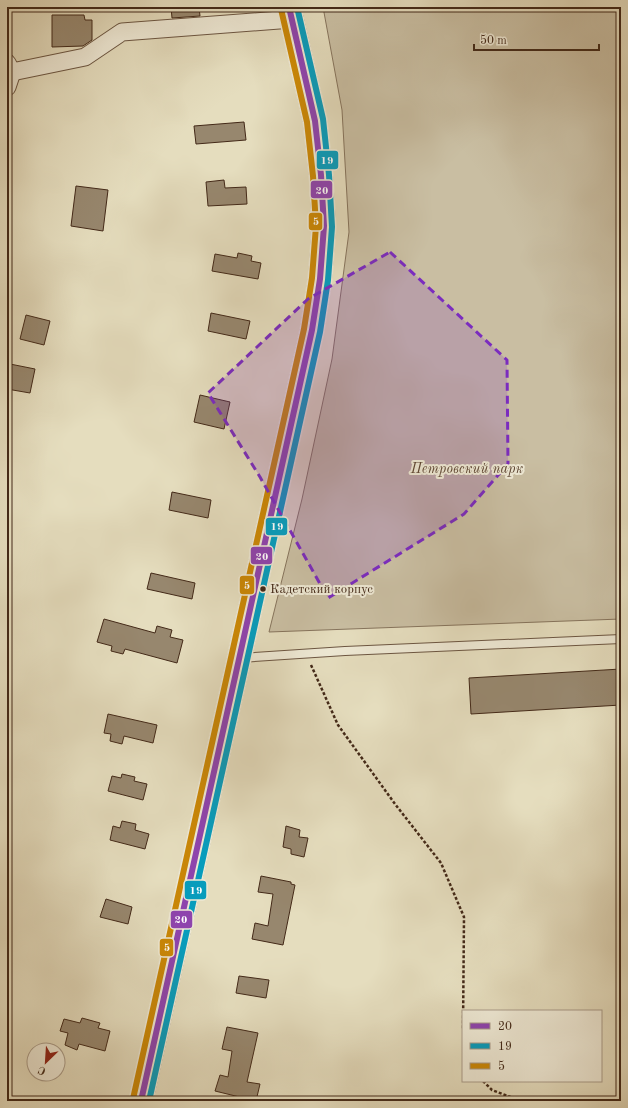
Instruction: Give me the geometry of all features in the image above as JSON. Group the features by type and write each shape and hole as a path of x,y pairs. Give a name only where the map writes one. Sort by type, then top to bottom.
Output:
{"main road":[{"path":"141,1101 312,330 320,279 324,226 321,175 314,121 290,13"}],"street":[{"path":"9,74 85,57 122,32 290,13"}],"lane":[{"path":"239,658 621,639"}],"path":[{"path":"306,654 338,725 394,804 441,863 444,869 464,917 463,1010"},
{"path":"484,1082 492,1090 518,1100 528,1101"}],"highlighted area":[{"path":"390,252 507,360 508,464 464,514 328,598 260,477 208,393 308,299"}],"green space":[{"name":"Петровский парк","path":"323,7 621,7 621,619 269,632 302,499 332,359 349,232 342,110"}],"building":[{"path":"171,7 199,7 200,16 172,18"},
{"path":"52,15 84,15 85,20 92,20 92,40 83,46 52,47"},
{"path":"244,122 246,140 196,144 194,126"},
{"path":"224,180 225,188 246,187 247,204 208,206 206,182"},
{"path":"76,186 108,190 103,231 71,226"},
{"path":"238,253 252,256 251,261 261,263 258,279 212,271 215,254 237,258"},
{"path":"211,313 250,321 246,339 208,331"},
{"path":"26,315 50,321 44,345 20,339"},
{"path":"10,364 35,369 30,393 7,389"},
{"path":"200,395 230,402 224,429 194,422"},
{"path":"172,492 211,500 208,518 169,510"},
{"path":"151,573 195,583 192,599 147,589"},
{"path":"104,619 155,633 157,626 172,630 170,637 183,640 177,663 125,649 123,654 111,651 112,646 97,642"},
{"path":"621,669 621,705 471,714 469,678"},
{"path":"108,714 157,725 153,743 124,736 122,744 110,741 111,734 104,733"},
{"path":"122,774 135,777 134,781 147,784 143,800 108,791 112,776 121,778"},
{"path":"122,821 136,824 135,830 149,834 145,849 110,840 113,826 120,828"},
{"path":"286,826 300,830 299,837 308,838 304,857 291,854 291,849 283,847"},
{"path":"261,876 291,882 291,884 295,885 283,945 252,939 255,923 268,926 273,894 258,892"},
{"path":"106,899 132,907 128,924 100,917"},
{"path":"239,976 269,980 266,998 236,993"},
{"path":"82,1018 100,1023 98,1028 110,1031 105,1051 79,1044 77,1050 66,1045 68,1033 60,1031 64,1019 80,1023"},
{"path":"227,1027 258,1033 247,1082 260,1084 256,1101 215,1091 220,1075 228,1077 232,1051 222,1049"}],"transit line":[{"name":"20","path":"141,1101 312,330 320,279 324,226 321,175 315,121 289,7"},
{"name":"19","path":"149,1101 320,332 328,280 332,227 329,175 323,119 297,7"},
{"name":"5","path":"133,1099 304,329 312,278 316,226 313,176 307,122 281,9"}],"place":[{"name":"Кадетский корпус","path":"263,589"}]}
